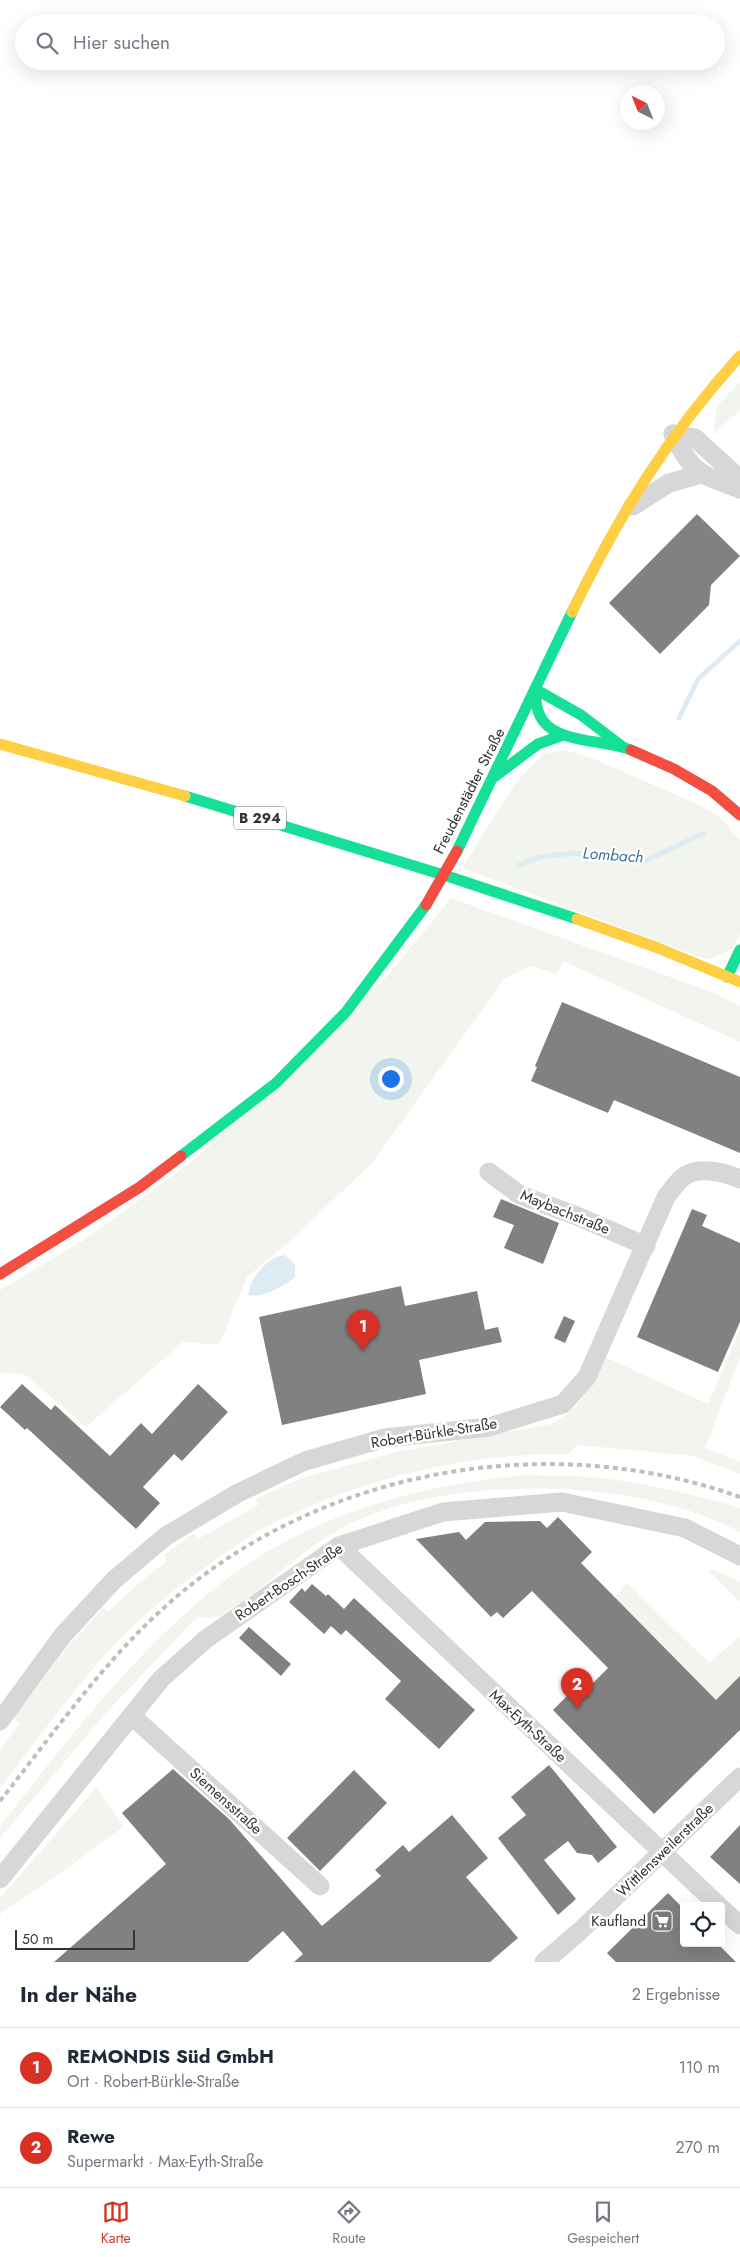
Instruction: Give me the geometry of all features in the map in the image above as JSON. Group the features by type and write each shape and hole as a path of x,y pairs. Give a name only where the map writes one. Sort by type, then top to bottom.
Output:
{"main road":[{"name":"Freudenstädter Straße","path":"0,1274 140,1187 276,1083 346,1012 426,905 457,851 494,778 584,583 621,514 673,434 740,356"},
{"path":"623,747 595,724 552,697 535,690 537,709 544,723 564,735 623,747 674,769 712,791 740,814"},
{"path":"494,778 538,744 564,735"},
{"name":"B 294","path":"0,744 255,816 519,898 740,982"},
{"path":"727,976 740,950"}],"street":[{"path":"673,434 685,458 701,474 740,489"},
{"path":"673,434 696,438 740,479"},
{"path":"621,514 669,483 701,474"},
{"name":"Robert-Bürkle-Straße","path":"0,1721 63,1635 114,1580 166,1536 238,1493 305,1461 385,1438 489,1428 563,1404 587,1377 666,1197 683,1177 702,1171 728,1174 740,1179"},
{"name":"Maybachstraße","path":"489,1172 520,1196 577,1216 646,1246"},
{"name":"Robert-Bosch-Straße","path":"0,1879 161,1679 206,1639 339,1546 444,1512 562,1502 685,1528 740,1556"},
{"name":"Max-Eyth-Straße","path":"339,1546 715,1902"},
{"name":"Siemensstraße","path":"132,1716 320,1886"},
{"name":"Wittlensweilerstraße","path":"544,1962 740,1778"},
{"name":"Max-Eyth-Straße","path":"725,1912 740,1925"}],"shaded area":[{"path":"740,382 740,410 713,435 717,406"},
{"path":"566,750 594,759 697,804 720,817 740,840 740,934 733,948 708,960 465,869 464,865 516,782 545,753"},
{"path":"451,898 712,992 740,1006 740,1042 563,961 557,974 531,966 505,978 372,1163 289,1242 247,1277 219,1345 183,1342 86,1427 24,1374 0,1373 0,1290 84,1240 193,1161 390,973"},
{"path":"285,1255 295,1265 295,1277 279,1288 266,1293 254,1296 248,1295 249,1288 260,1269 272,1260"},
{"path":"740,1329 740,1358 705,1448 740,1462 740,1474 693,1456 578,1445 568,1454 489,1458 450,1464 372,1483 334,1496 258,1531 177,1588 131,1628 76,1689 0,1788 0,1750 20,1723 14,1718 69,1645 103,1608 108,1612 140,1582 167,1561 164,1555 194,1533 198,1539 258,1505 256,1499 302,1478 400,1451 552,1424 579,1403 607,1358 708,1404"},
{"path":"525,1475 573,1476 620,1480 706,1498 740,1508 740,1532 697,1513 647,1500 593,1492 536,1489 479,1491 425,1499 376,1513 320,1541 246,1599 223,1614 214,1617 197,1617 105,1714 0,1838 0,1826 76,1730 130,1668 188,1611 219,1585 253,1561 288,1540 364,1508 403,1496 443,1487"},
{"path":"713,1569 740,1582 740,1602 709,1571"},
{"path":"627,1583 709,1663 740,1636 740,1676 716,1700 615,1597"},
{"path":"96,1788 124,1826 59,1874 0,1914 0,1898"}],"building":[{"path":"697,514 740,556 711,585 709,605 660,654 609,603"},
{"path":"562,1002 740,1077 740,1153 614,1100 608,1113 531,1081 537,1067 535,1066"},
{"path":"501,1199 559,1223 543,1264 504,1248 514,1225 493,1217"},
{"path":"692,1209 707,1215 702,1226 740,1243 740,1322 718,1372 637,1337"},
{"path":"401,1286 405,1306 477,1291 485,1330 498,1327 502,1342 419,1360 426,1394 282,1425 259,1317"},
{"path":"564,1316 575,1321 565,1343 554,1338"},
{"path":"22,1384 51,1410 55,1405 110,1456 141,1423 152,1434 198,1384 228,1412 182,1461 174,1454 143,1487 160,1503 136,1529 27,1428 25,1430 0,1407"},
{"path":"558,1517 592,1552 581,1563 716,1700 740,1676 740,1730 654,1814 553,1710 579,1684 586,1690 608,1668 532,1591 503,1618 497,1612 491,1617 416,1539 459,1532 466,1540 485,1522 540,1521 547,1528"},
{"path":"312,1584 326,1596 328,1594 344,1609 354,1598 475,1710 439,1749 385,1699 401,1681 346,1630 341,1635 331,1626 324,1634 289,1602 302,1588 305,1592"},
{"path":"249,1627 291,1664 281,1676 239,1638"},
{"path":"549,1765 617,1847 598,1863 592,1855 577,1853 568,1841 544,1860 576,1899 558,1915 498,1838 526,1815 511,1797"},
{"path":"173,1769 229,1819 322,1926 381,1876 375,1870 403,1845 409,1852 452,1815 488,1858 466,1877 518,1938 490,1962 294,1962 303,1954 283,1931 248,1962 54,1962 166,1864 122,1813"},
{"path":"354,1770 387,1803 320,1871 287,1838"},
{"path":"740,1825 740,1884 710,1857"},
{"name":"Kaufland","path":"668,1893 680,1905 680,1947 721,1947 736,1962 616,1962 607,1953"}],"waterway":[{"name":"Lombach","path":"679,718 698,679 740,641"},
{"name":"Lombach","path":"519,865 540,857 573,853 645,861 704,833"}],"railway":[{"path":"0,1801 100,1674 121,1650 167,1605 227,1558 294,1521 364,1493 438,1474 514,1465 591,1466 666,1476 740,1497"}],"traffic: fast":[{"path":"457,851 572,612"},
{"path":"623,747 581,715 535,689 539,715 551,729 572,737 631,750"},
{"path":"494,777 538,744 563,735"},
{"path":"185,796 447,876 577,919"},
{"path":"181,1156 276,1083 346,1012 426,905"},
{"path":"727,977 740,950"}],"traffic: slow":[{"path":"572,612 589,577 646,478 690,416 740,356"},
{"path":"0,744 185,796"},
{"path":"577,919 658,948 740,982"}],"traffic: jam":[{"path":"631,750 674,769 712,791 740,815"},
{"path":"426,905 457,851"},
{"path":"0,1274 140,1187 181,1156"}],"place":[{"name":"REMONDIS Süd GmbH","path":"363,1351"},
{"name":"Rewe","path":"577,1709"},
{"name":"Kaufland","path":"662,1921"}]}
